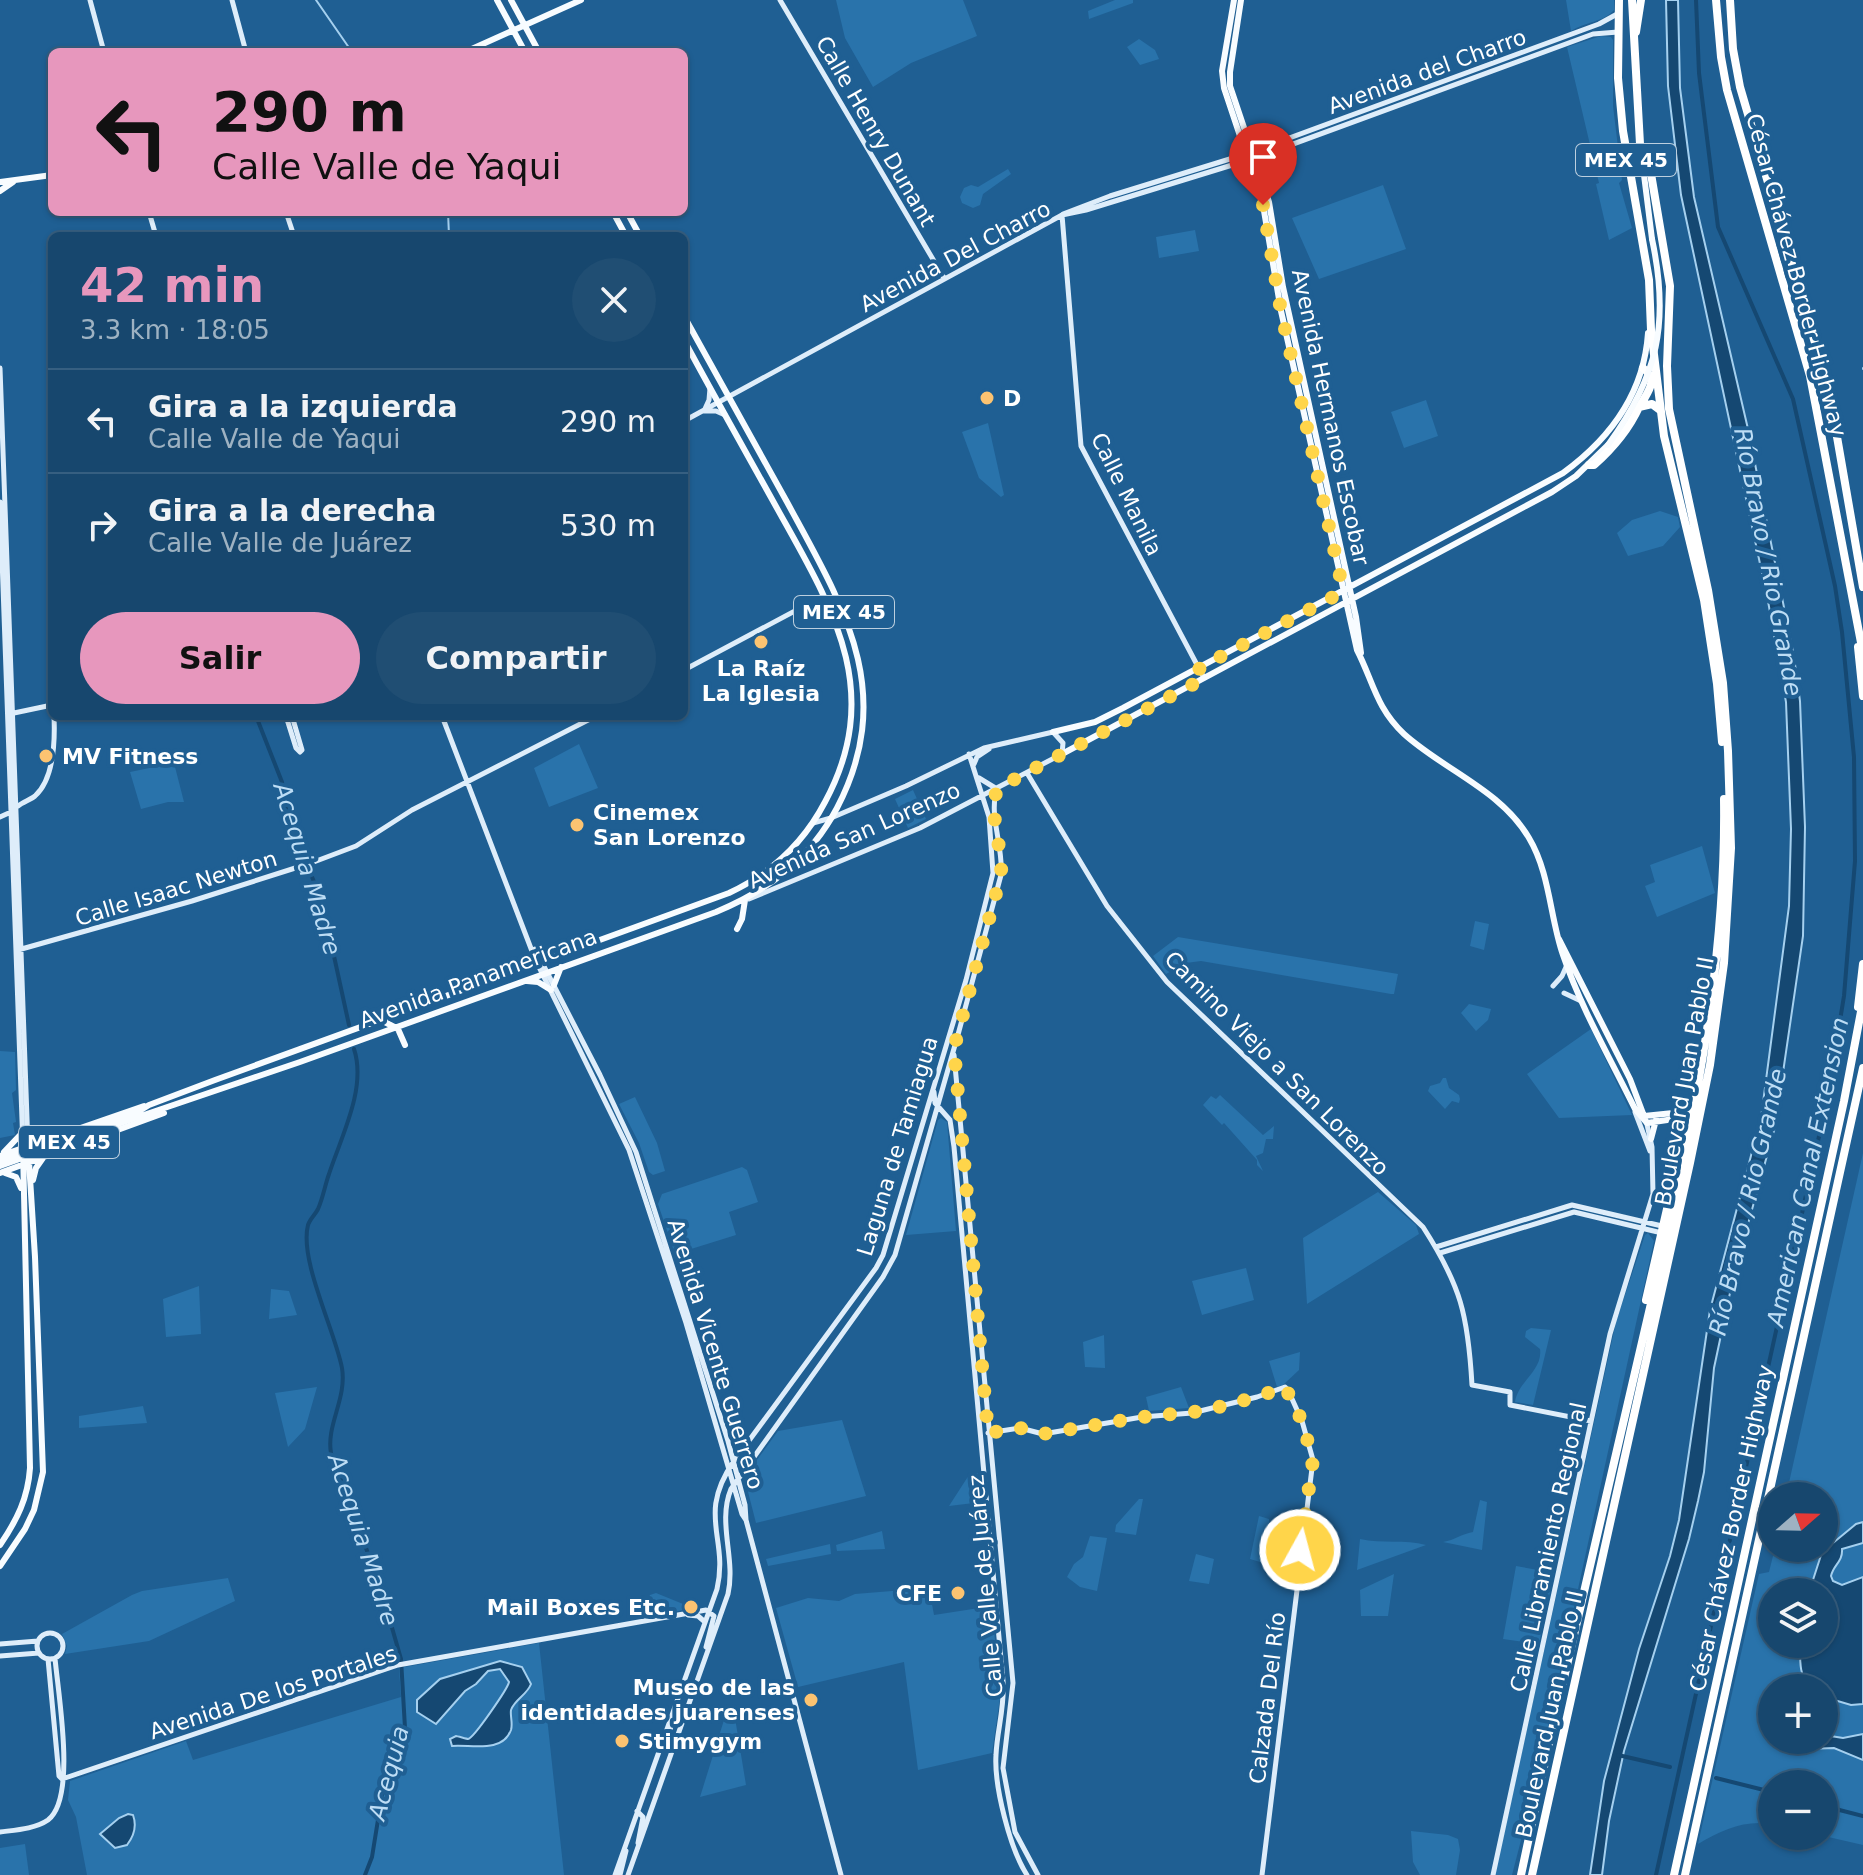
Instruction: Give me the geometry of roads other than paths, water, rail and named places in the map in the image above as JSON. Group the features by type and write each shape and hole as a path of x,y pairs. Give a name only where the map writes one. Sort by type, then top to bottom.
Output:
{"highway":[{"name":"MEX 45","path":"1619,0 1618,78 1623,131 1649,280 1650,318"},
{"name":"MEX 45","path":"1632,0 1640,144"},
{"path":"1634,41 1641,0"},
{"name":"César Chávez Border Highway","path":"1716,0 1727,90 1810,376 1863,653"},
{"name":"César Chávez Border Highway","path":"1730,0 1733,49 1740,87 1818,353 1838,444 1863,587"},
{"name":"Boulevard Juan Pablo II","path":"1532,1875 1690,1163 1710,1065 1724,963 1731,848 1723,683 1708,590 1669,409 1670,286 1649,162 1640,144"},
{"name":"Boulevard Juan Pablo II","path":"1521,1875 1688,1125 1695,1109 1713,998 1721,919 1725,844 1717,684 1708,623 1665,441 1650,318"},
{"path":"1589,465 1594,465 1627,429 1653,381 1643,368"},
{"path":"1639,407 1652,404 1661,412"},
{"path":"1853,598 1863,696"},
{"path":"1854,1053 1863,964"},
{"name":"César Chávez Border Highway","path":"1674,1875 1863,1001"},
{"name":"César Chávez Border Highway","path":"1685,1875 1863,1068"},
{"path":"1670,1212 1688,1125"},
{"path":"1637,1364 1635,1352 1664,1229 1690,1163"},
{"path":"1662,1247 1665,1273"},
{"path":"1515,1875 1530,1834"}],"main road":[{"path":"497,0 522,48"},
{"path":"511,0 537,48"},
{"path":"473,48 581,0"},
{"name":"Avenida Hermanos Escobar","path":"1234,0 1222,71 1224,88 1269,202 1285,310 1361,657"},
{"name":"Avenida Hermanos Escobar","path":"1241,0 1229,80 1241,128"},
{"path":"496,37 511,39 522,48"},
{"name":"MEX 45","path":"1062,754 1552,492 1589,465 1608,445 1634,406 1655,352 1662,297 1640,144"},
{"path":"0,182 48,176"},
{"path":"0,191 15,181"},
{"name":"MEX 45","path":"1053,732 1095,722 1335,596 1574,465 1620,418 1636,389 1643,368 1650,318"},
{"name":"MEX 45","path":"688,323 829,579 857,655 863,716 856,761 831,818 813,846 795,864 745,900"},
{"name":"MEX 45","path":"688,347 824,595 838,624 846,651 850,724 842,761 813,823"},
{"name":"Avenida Hermanos Escobar","path":"1334,539 1340,576 1346,590"},
{"path":"1335,596 1340,576"},
{"path":"817,582 824,585 829,579"},
{"path":"824,595 832,594 838,598"},
{"name":"Avenida Hermanos Escobar","path":"1349,600 1350,617 1372,690 1401,731 1499,803 1526,833 1542,870 1567,966 1583,1003 1645,1120"},
{"path":"1334,608 1350,617"},
{"name":"Avenida Panamericana","path":"149,1105 729,893 771,868 795,846 813,823"},
{"path":"713,899 717,904 716,912"},
{"path":"737,929 741,924 745,900"},
{"name":"Avenida Panamericana","path":"204,1096 745,900"},
{"name":"Avenida Hermanos Escobar","path":"1559,939 1630,1079 1637,1106"},
{"path":"518,971 534,950 557,957"},
{"path":"523,982 538,982 552,987 561,967"},
{"path":"406,1011 409,1022"},
{"path":"381,1020 396,1027 405,1045"},
{"path":"274,1059 278,1062 277,1070"},
{"path":"0,1164 24,1164 204,1096"},
{"name":"MEX 45","path":"0,1164 137,1115 204,1096"},
{"path":"0,1164 15,1151 149,1105"},
{"name":"MEX 45","path":"137,1115 149,1105"},
{"path":"1637,1106 1657,1118 1674,1119 1688,1125"},
{"path":"1645,1120 1695,1109"},
{"path":"1648,1137 1657,1118"},
{"path":"0,1164 25,1134 34,1140 44,1140"},
{"path":"28,1146 31,1153 41,1158"},
{"path":"0,1545 21,1510 30,1468 23,1194 28,1146"},
{"path":"0,1566 25,1529 38,1498 43,1472 31,1187 24,1164 15,1151"},
{"path":"31,1187 41,1158"},
{"path":"0,1164 16,1177 23,1194"},
{"path":"25,1305 30,1310 37,1310"},
{"path":"26,1324 37,1328"},
{"path":"29,1425 36,1432 42,1431"},
{"path":"8,1555 6,1552 18,1531 11,1529"}],"street":[{"path":"90,0 103,48"},
{"path":"232,0 245,48"},
{"name":"Calle Henry Dunant","path":"780,0 944,279"},
{"name":"Avenida del Charro","path":"1278,146 1599,24 1619,13"},
{"name":"Avenida Del Charro","path":"1251,156 1593,34 1618,32"},
{"name":"Avenida del Charro","path":"1062,215 1110,196 1251,156"},
{"name":"Avenida Del Charro","path":"688,419 1062,215"},
{"name":"Calle Manila","path":"1062,215 1081,446 1205,678"},
{"path":"1045,223 1063,232"},
{"path":"0,368 11,713 11,812 19,950"},
{"path":"710,387 704,411 716,411 726,416"},
{"path":"0,502 17,807 19,950 25,1134 28,1146"},
{"path":"688,668 824,595"},
{"path":"11,713 48,708"},
{"path":"0,817 34,796 45,779 51,756 54,720"},
{"path":"290,720 300,750"},
{"name":"Avenida Vicente Guerrero","path":"444,720 534,950 629,1150 686,1323 740,1509 746,1520"},
{"name":"Calle Isaac Newton","path":"19,950 300,867 362,843 412,810 588,720"},
{"path":"1053,732 1063,743 1062,754"},
{"name":"MEX 45","path":"813,823 906,786 969,754 996,744 1053,732"},
{"path":"974,766 977,757 996,744"},
{"name":"Laguna de Tamiagua","path":"709,1610 720,1572 714,1508 718,1489 729,1468 880,1262 966,980 993,873 992,842 983,796 969,754"},
{"name":"Avenida San Lorenzo","path":"745,900 904,836 1062,754"},
{"name":"Camino Viejo a San Lorenzo","path":"1027,773 1107,906 1167,982 1366,1174 1416,1218 1438,1250 1462,1300 1472,1385 1511,1393 1510,1405 1591,1421"},
{"path":"978,778 998,788"},
{"name":"Laguna de Tamiagua","path":"725,1512 734,1484 889,1268 940,1108 1001,875 993,805 998,788"},
{"path":"0,817 12,823"},
{"path":"1553,986 1567,966"},
{"name":"Avenida Vicente Guerrero","path":"552,987 633,1144 739,1477 746,1520"},
{"path":"1564,993 1583,1003"},
{"name":"Calle Valle de Juárez","path":"954,1048 1013,1696 999,1760 1013,1824 1030,1865 1038,1875"},
{"path":"937,1075 933,1097 940,1108"},
{"path":"1637,1106 1648,1137"},
{"name":"Calle Valle de Juárez","path":"940,1108 951,1124 957,1173 996,1603 1004,1693 999,1760 1008,1834 1025,1872"},
{"path":"1645,1120 1648,1137"},
{"name":"Calle Libramiento Regional","path":"1493,1875 1616,1312 1653,1189 1653,1155 1648,1137"},
{"path":"957,1173 964,1172"},
{"path":"1648,1209 1664,1229"},
{"path":"1438,1250 1520,1224 1574,1212 1664,1229"},
{"name":"Calzada Del Río","path":"988,1433 1020,1428 1043,1434 1142,1417 1203,1411 1285,1387 1302,1421 1313,1460 1262,1875"},
{"path":"728,1441 741,1443 749,1440"},
{"path":"986,1498 994,1497"},
{"path":"628,1875 730,1583 725,1512 732,1507 740,1509"},
{"path":"988,1519 997,1519"},
{"path":"746,1520 841,1875"},
{"path":"996,1603 1004,1602"},
{"path":"617,1875 709,1610"},
{"path":"706,1653 714,1618 709,1610"},
{"name":"Avenida De los Portales","path":"62,1779 398,1665 709,1610"},
{"path":"687,1614 698,1616 705,1622"},
{"path":"0,1644 38,1641 46,1633 60,1637 62,1650 52,1659"},
{"path":"38,1641 39,1653"},
{"path":"0,1656 39,1653 52,1659"},
{"path":"0,1832 32,1827 47,1821 63,1796 52,1659"},
{"path":"673,1710 668,1737 676,1742"},
{"path":"637,1811 643,1815 639,1844"},
{"path":"1025,1872 1030,1865"}],"water":[{"name":"Río Bravo / Rio Grande","path":"1666,0 1678,0 1680,88 1694,197 1748,429 1794,657 1800,701 1805,827 1803,936 1775,1127 1734,1274 1714,1368 1704,1472 1698,1501 1624,1751 1609,1821 1602,1875 1590,1875 1604,1781 1639,1649 1679,1520 1710,1310 1761,1118 1789,906 1791,829 1786,702 1768,601 1681,195 1668,86"},
{"path":"1863,1522 1863,1543 1842,1549 1841,1557 1832,1578 1814,1578 1819,1562 1838,1562 1838,1539"},
{"path":"1863,1577 1863,1704 1838,1701 1838,1674 1802,1674 1800,1658 1838,1658 1838,1583 1842,1585"},
{"path":"500,1661 522,1667 531,1684 511,1710 511,1730 501,1742 493,1745 452,1746 450,1739 456,1736 471,1737 503,1693 509,1682 500,1669 488,1671 465,1691 436,1724 417,1712 417,1700 440,1679"},
{"path":"1863,1734 1863,1760 1838,1750 1838,1737"},
{"path":"128,1814 133,1815 134,1819 133,1834 127,1845 115,1848 100,1834"}],"waterway":[{"name":"Acequia Madre","path":"316,0 349,48"},
{"name":"American Canal Extension","path":"1656,1875 1827,1100 1844,996 1855,861 1854,757 1835,586 1793,399 1718,227 1699,73 1696,0"},
{"name":"Acequia Madre","path":"448,216 449,232"},
{"name":"Acequia Madre","path":"258,720 282,782 290,824 322,901 349,1025"},
{"name":"Acequia Madre","path":"354,1049 357,1064 355,1096 320,1205 308,1225 307,1240 313,1276 342,1368 342,1390 331,1432 331,1453 380,1586 401,1659 405,1728 397,1761 382,1795 372,1857 365,1875"},
{"path":"1618,1755 1670,1767"},
{"path":"1716,1778 1758,1788"},
{"path":"1838,1810 1863,1816"}],"place":[{"name":"D","path":"987,398"},
{"name":"La Raíz La Iglesia","path":"761,642"},
{"name":"MV Fitness","path":"46,756"},
{"name":"Cinemex San Lorenzo","path":"577,825"},
{"name":"CFE","path":"958,1593"},
{"name":"Mail Boxes Etc.","path":"691,1607"},
{"name":"Museo de las identidades juarenses","path":"811,1700"},
{"name":"Stimygym","path":"622,1741"}],"water label":[{"name":"Acequia","path":"389,1773"}]}
